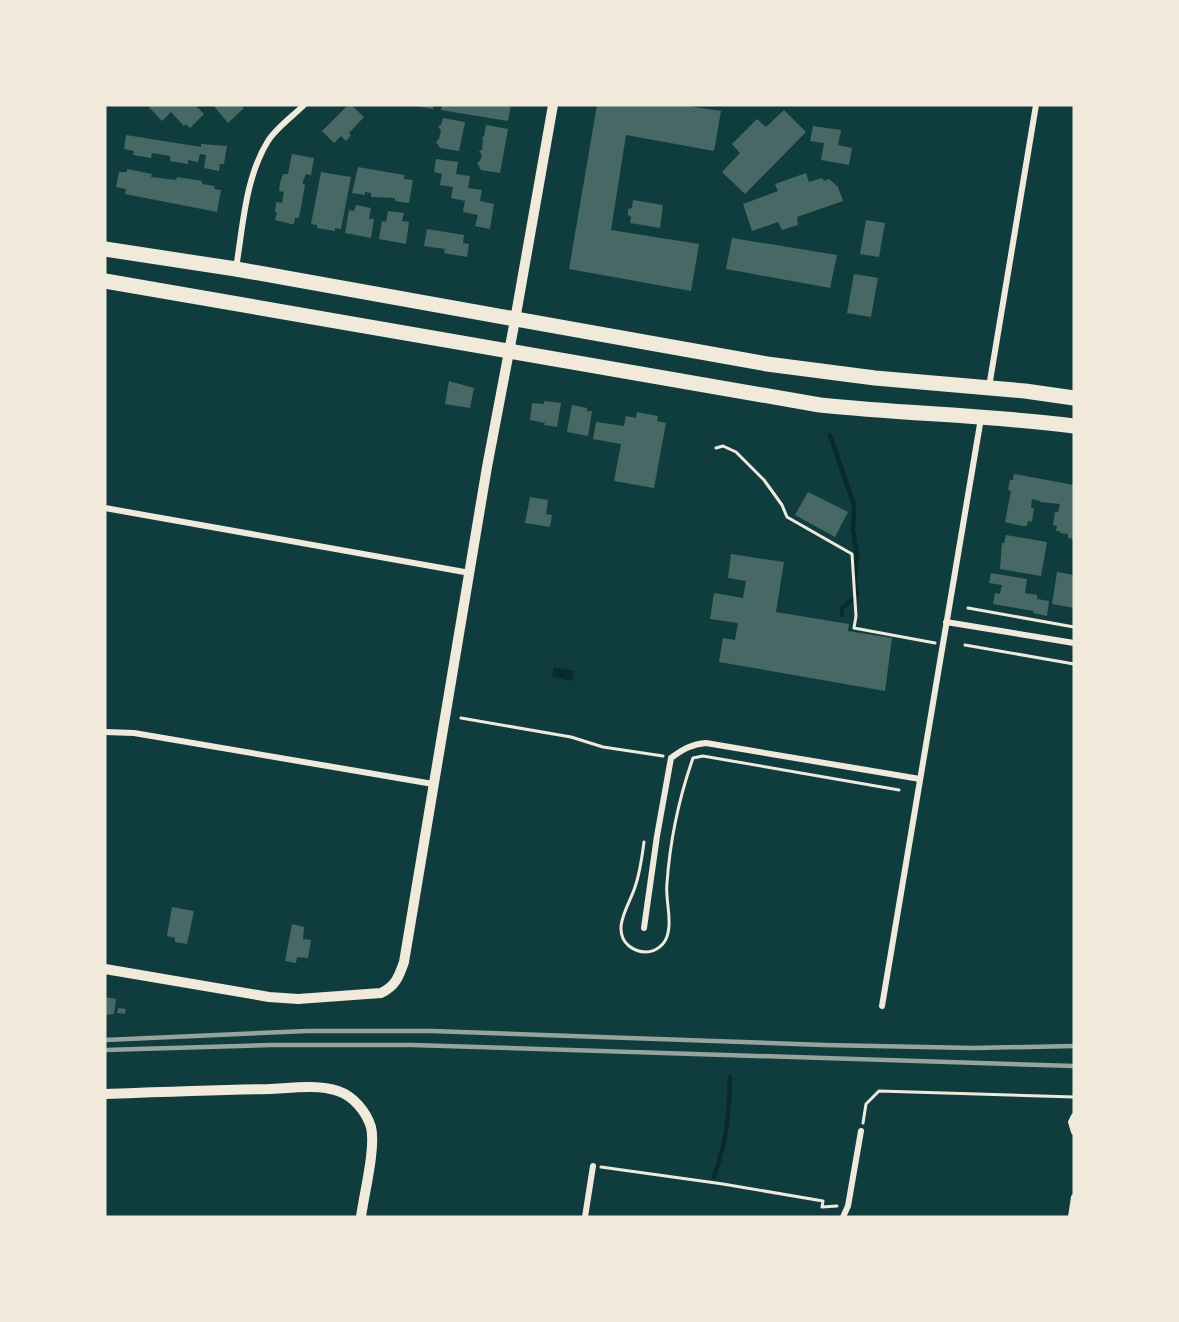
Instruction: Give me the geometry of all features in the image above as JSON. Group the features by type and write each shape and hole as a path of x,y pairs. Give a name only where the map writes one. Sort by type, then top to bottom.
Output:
{"main road":[{"path":"105,249 236,269 637,342 825,373 989,387 1074,398"},
{"path":"105,281 820,405 1074,426"}],"street":[{"path":"236,269 248,198 257,164 268,140 304,105"},
{"path":"105,969 268,997 298,999 381,993 398,980 404,962 508,351 516,320 553,105"},
{"path":"989,387 1036,105"},
{"path":"882,1006 981,417"},
{"path":"105,508 470,573"},
{"path":"946,622 1074,643"},
{"path":"105,732 134,733 433,784"},
{"path":"644,928 657,836 672,758 684,749 696,743 706,743 920,779"},
{"path":"105,1094 239,1089 338,1091 356,1102 367,1118 372,1135 361,1217"},
{"path":"1074,1116 1071,1122 1074,1132"},
{"path":"843,1217 848,1206 861,1131"},
{"path":"585,1217 593,1166"},
{"path":"1071,1217 1074,1197"}],"path":[{"path":"716,448 723,446 736,452 764,480 782,505 787,517 852,554 856,609 854,628 943,644"},
{"path":"968,608 1074,627"},
{"path":"965,645 1074,664"},
{"path":"461,718 571,737 603,747 672,758"},
{"path":"644,841 636,886 622,917 621,927 622,936 633,949 651,952 661,947 668,934 667,874 676,821 693,758 702,756 899,790"},
{"path":"861,1131 866,1104 879,1091 1074,1097"},
{"path":"593,1166 823,1201 822,1207 848,1206"}],"water":[{"path":"554,667 574,671 572,681 552,677"}],"building":[{"path":"147,105 195,105 204,114 190,128 186,124 184,126 171,112 162,121"},
{"path":"213,105 241,105 244,108 228,123"},
{"path":"348,105 364,117 349,133 351,135 346,141 341,136 334,143 322,131"},
{"path":"409,105 434,105 433,109"},
{"path":"442,105 511,105 508,121 441,110"},
{"path":"597,105 682,105 721,111 714,151 626,135 611,230 699,244 691,291 569,269"},
{"path":"784,110 806,132 745,194 722,172 740,153 732,144 757,119 766,127"},
{"path":"443,118 465,122 459,151 440,148 436,142 441,130 438,127"},
{"path":"486,125 508,129 500,173 481,170 477,163 482,155 479,151 482,150 482,138"},
{"path":"813,126 841,130 838,145 852,148 849,165 821,160 824,143 810,141"},
{"path":"126,135 201,147 201,144 227,146 224,164 220,164 219,171 204,168 206,155 200,154 198,162 188,160 188,164 170,161 170,156 152,153 151,158 133,155 134,151 124,149"},
{"path":"292,154 314,158 311,175 306,174 303,181 305,185 299,218 295,218 294,224 275,220 276,202 282,203 284,192 279,191 280,183 283,174 288,174"},
{"path":"436,159 458,162 456,174 470,176 468,188 482,190 480,201 494,204 490,229 475,226 478,215 463,212 465,201 451,198 453,187 440,185 442,174 434,172"},
{"path":"358,167 404,175 404,179 413,180 409,203 395,201 395,198 371,197 371,193 365,192 365,195 352,193"},
{"path":"127,169 152,174 151,177 176,180 177,177 202,181 202,184 215,186 214,189 221,190 217,212 125,194 126,189 116,187 119,172 127,172"},
{"path":"321,172 351,177 341,229 335,228 335,231 317,228 317,225 311,224"},
{"path":"806,173 809,182 822,178 824,181 829,179 838,187 843,201 797,217 798,225 782,230 778,222 752,231 743,204 778,191 775,184"},
{"path":"633,200 663,205 660,228 630,223 631,217 628,215 628,209 632,208"},
{"path":"356,205 371,208 369,219 374,219 371,238 345,233 349,210 354,211"},
{"path":"388,211 404,213 402,221 409,222 406,244 379,239 382,221 386,222"},
{"path":"866,220 885,223 879,257 860,254"},
{"path":"427,229 464,235 463,243 469,244 467,257 444,253 445,249 424,246"},
{"path":"732,238 837,255 830,288 726,269"},
{"path":"854,274 878,278 871,317 847,313"},
{"path":"449,381 474,388 470,408 445,404"},
{"path":"544,401 561,403 557,427 530,420 532,403 544,404"},
{"path":"572,405 592,411 588,436 567,432"},
{"path":"637,412 658,416 657,421 666,423 654,488 614,481 621,444 593,439 596,422 624,426 626,416 636,418"},
{"path":"1014,474 1074,485 1074,539 1068,538 1068,534 1056,531 1057,526 1053,525 1055,512 1058,512 1060,504 1032,499 1031,508 1034,508 1032,522 1028,521 1027,526 1022,526 1005,522 1011,491 1008,490"},
{"path":"808,492 848,512 835,537 795,515"},
{"path":"530,497 548,500 546,514 552,515 550,527 525,523"},
{"path":"1006,535 1047,542 1041,576 1000,569 1002,543"},
{"path":"731,554 784,562 776,612 849,624 848,631 892,638 885,691 719,662 723,638 735,640 738,623 710,619 714,593 743,598 746,581 728,578"},
{"path":"1057,572 1074,575 1074,608 1052,604"},
{"path":"991,573 1027,579 1025,593 1037,595 1037,599 1049,601 1047,616 1033,613 1034,611 993,604 995,593 1000,594 1002,585 989,583"},
{"path":"172,907 194,911 187,944 175,942 175,938 167,936"},
{"path":"292,924 304,927 303,939 311,940 308,958 297,957 296,963 285,961"},
{"path":"105,997 116,999 114,1014 105,1015"},
{"path":"118,1008 126,1009 125,1014 117,1013"}],"waterway":[{"path":"830,435 854,505 853,530 857,555 855,581 857,596 842,608 842,615"},
{"path":"714,1177 726,1128 730,1077"}],"railway":[{"path":"105,1040 307,1031 432,1031 824,1045 974,1048 1074,1046"},
{"path":"105,1050 271,1045 412,1045 1074,1066"}]}
